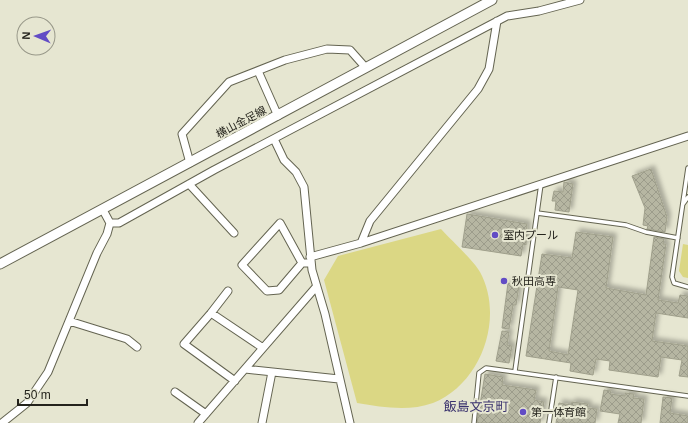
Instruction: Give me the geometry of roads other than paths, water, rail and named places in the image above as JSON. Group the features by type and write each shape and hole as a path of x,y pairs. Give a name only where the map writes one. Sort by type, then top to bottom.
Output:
{"street":[{"name":"横山金足線","path":"0,264 492,0"},
{"path":"110,223 119,223 274,138 507,16 539,11 580,0"},
{"path":"361,243 370,221 478,89 489,69 497,21"},
{"path":"190,163 182,134 230,82 285,60 327,49 350,50 366,68"},
{"path":"258,71 278,116"},
{"path":"302,263 280,222 242,265 267,291 279,290 302,263 688,136"},
{"path":"274,138 284,160 296,172 304,187 311,260 316,286 325,314 350,423"},
{"path":"188,184 234,233"},
{"path":"2,423 27,403 48,372 97,253 107,234 110,223 103,210"},
{"path":"198,423 316,286"},
{"path":"228,291 184,344 234,381"},
{"path":"211,312 263,348"},
{"path":"69,321 127,339 137,347"},
{"path":"245,369 340,379"},
{"path":"262,423 272,372"},
{"path":"175,392 206,414"}],"lane":[{"path":"688,168 672,277 674,283 688,287"},
{"path":"515,371 541,184"},
{"path":"682,205 688,197"},
{"path":"537,213 626,225 646,232 678,238"},
{"path":"474,423 479,373 486,368 688,396"},
{"path":"548,423 556,377"}],"place":[{"name":"室内プール","path":"495,235"},
{"name":"秋田高専","path":"504,281"},
{"name":"第一体育館","path":"523,412"}],"district":[{"name":"飯島文京町","path":"476,406"}]}
